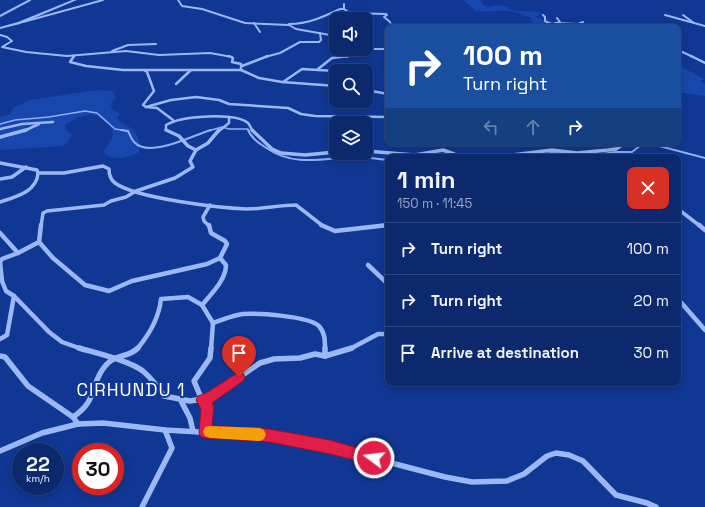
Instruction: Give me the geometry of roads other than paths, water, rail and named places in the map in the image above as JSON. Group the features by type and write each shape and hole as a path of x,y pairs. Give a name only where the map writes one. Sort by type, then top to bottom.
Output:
{"street":[{"path":"0,16 30,0"},
{"path":"19,23 75,0"},
{"path":"0,28 103,0"},
{"path":"178,0 186,7 202,9 241,22 254,23 302,24 316,20 337,10 344,9"},
{"path":"344,4 342,4 344,9 348,12"},
{"path":"373,14 386,14 387,15 384,17 391,24"},
{"path":"543,15 545,17 545,21 552,24"},
{"path":"666,15 705,26"},
{"path":"683,15 694,23"},
{"path":"557,18 560,22 558,24"},
{"path":"563,24 578,24 583,22"},
{"path":"254,23 260,32"},
{"path":"289,24 296,29 329,35"},
{"path":"240,70 242,66 280,53 300,42 319,42 321,40 320,33"},
{"path":"0,35 7,37 12,41 1,48"},
{"path":"111,51 113,49 128,45 156,44"},
{"path":"1,48 42,54 75,56 111,51 138,51 159,55 210,53 232,57 234,58 232,62 241,64 242,66"},
{"path":"373,49 385,49"},
{"path":"681,51 705,63"},
{"path":"75,56 70,62 79,65 144,70 157,69 162,71 240,70 259,78 282,82 329,85"},
{"path":"318,69 332,58 346,58 350,56"},
{"path":"144,70 147,72 154,91 144,103 146,108"},
{"path":"176,84 190,70"},
{"path":"282,82 299,70 329,70"},
{"path":"373,91 385,93"},
{"path":"146,108 171,100 196,97 219,100 229,104 275,106 301,114 315,116 385,117"},
{"path":"146,108 157,108 173,120"},
{"path":"210,205 203,217 204,221 209,224 211,233 225,241 227,244 220,258 207,264 132,281 109,291 85,285 53,258 39,242 43,213 47,211 83,208 104,204 111,200 126,197 136,191 175,178 193,167 190,161 196,150 208,143 222,127 229,123 229,118"},
{"path":"196,150 188,146 179,136 166,130 166,125 173,120 229,118 245,121 257,136 262,138 272,148 285,154 329,153"},
{"path":"0,129 22,124 53,122"},
{"path":"0,137 24,131 42,123"},
{"path":"519,154 552,150 577,153 616,149 621,146"},
{"path":"421,154 443,150 454,154"},
{"path":"373,152 403,154"},
{"path":"0,163 26,167 37,170 38,173 46,174 64,173 103,166 109,169 115,183 136,191 164,198 210,205 247,209 296,205 301,207 310,217 320,224 335,231 364,226 385,225"},
{"path":"0,178 12,177 26,167"},
{"path":"0,202 34,186 39,178 38,173"},
{"path":"681,210 705,230"},
{"path":"0,233 18,253"},
{"path":"39,242 18,253 2,259 0,262 2,281 6,291 14,296 49,332 62,342 112,358 143,371 156,384 164,396 190,401 202,400 209,398 223,389 260,362 274,359 300,358 315,354 324,356 348,350 378,334 385,334"},
{"path":"202,304 217,287 226,268 226,262 220,258"},
{"path":"368,265 385,281"},
{"path":"0,339 7,335 14,296"},
{"path":"73,417 88,405 94,390 97,376 112,358 130,354 139,345 158,316 161,307 161,299 188,297 202,304 213,323 210,358 194,381 202,400 208,407 205,432"},
{"path":"681,302 705,330"},
{"path":"213,323 242,314 287,316 306,320 318,325 325,335 324,356"},
{"path":"0,356 5,357 28,386 73,417 78,424"},
{"path":"180,399 190,418 193,431"},
{"path":"0,451 42,433 78,424 110,423 165,430 269,436 330,447 445,477 472,482 506,481 524,474 547,456 556,453 569,455 583,461 616,495 647,503 656,507"},
{"path":"142,507 172,448 165,430"}],"waterway":[{"path":"0,124 15,120 49,117 85,111 97,113 115,129 128,131"},
{"path":"209,131 222,127 229,129 248,129 249,131"},
{"path":"121,130 128,131"},
{"path":"248,130 254,139 262,145 278,155 289,158 299,160 321,160 358,157 385,160"},
{"path":"128,131 134,142 141,147 150,148 172,144 209,131"},
{"path":"603,154 632,152 640,146"},
{"path":"659,146 705,158"},
{"path":"545,154 570,154"}],"district":[{"name":"CIRHUNDU 1","path":"131,389"}]}
